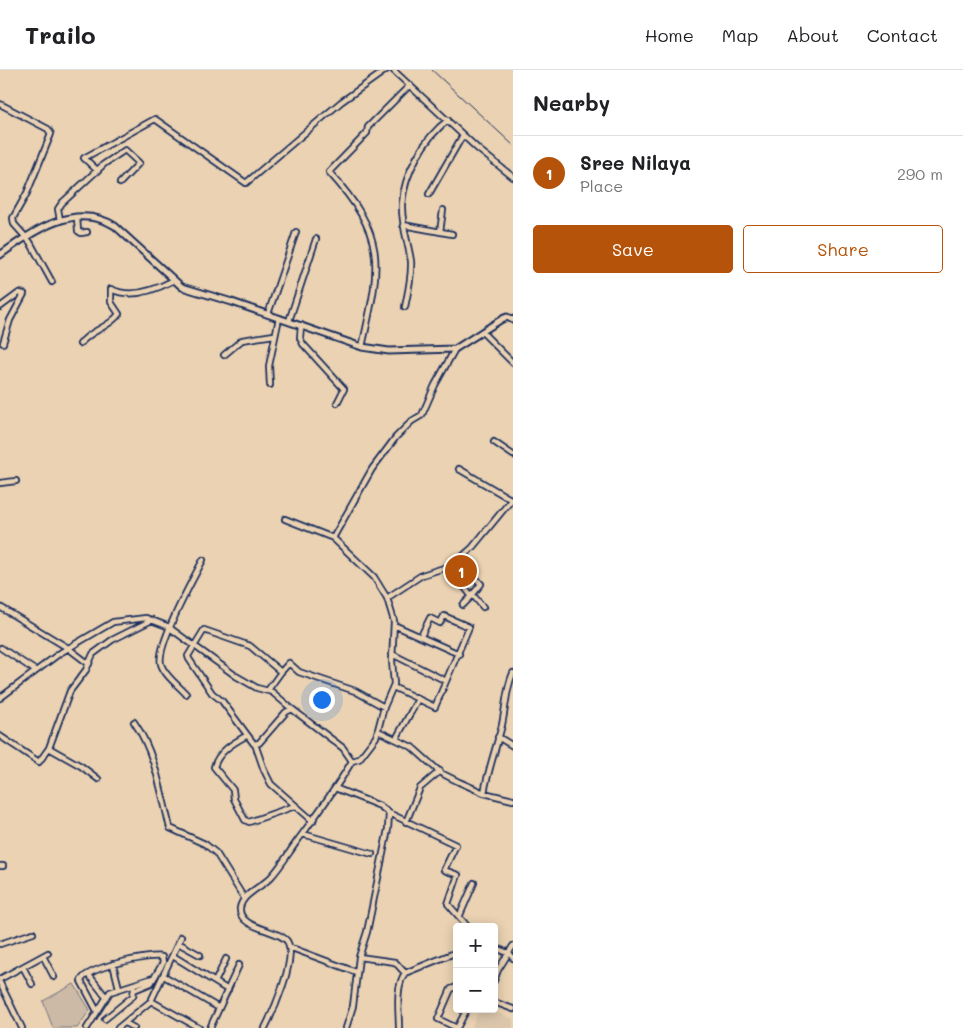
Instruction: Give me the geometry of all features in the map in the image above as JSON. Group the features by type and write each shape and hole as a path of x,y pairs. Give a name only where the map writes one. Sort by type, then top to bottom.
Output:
{"street":[{"path":"98,170 84,158 155,119 246,184 341,102 386,70"},
{"path":"394,70 463,135 513,177"},
{"path":"362,347 374,292 377,263 370,228 356,205 329,172 367,133 368,127 410,85"},
{"path":"0,104 48,129 51,134 27,193 14,218 14,224 26,236 52,282"},
{"path":"405,307 411,264 403,225 402,203 414,162 429,140 448,120"},
{"path":"429,194 463,135"},
{"path":"60,220 58,210 62,204 115,155 125,150 139,163 120,183"},
{"path":"440,232 443,210"},
{"path":"0,255 26,236 48,224 77,218 100,219 114,226 172,281 182,287 268,314 362,347 389,351 455,348 502,319 507,317 513,320"},
{"path":"77,218 78,232 81,234 87,232"},
{"path":"403,225 452,234"},
{"path":"268,314 296,232"},
{"path":"289,321 316,239"},
{"path":"80,344 85,337 95,330 105,327 118,314 111,302 111,289 119,293 148,292 172,281"},
{"path":"0,308 19,293 24,294 13,312 3,343"},
{"path":"270,386 269,366 279,318"},
{"path":"300,325 300,338 303,344 344,389 337,404"},
{"path":"482,332 513,363"},
{"path":"224,355 242,340 274,335"},
{"path":"333,538 372,469 396,437 412,420 422,415 435,385 455,348"},
{"path":"494,442 513,455"},
{"path":"459,469 512,499 472,548 463,556 463,564 481,584 463,606"},
{"path":"0,483 16,481"},
{"path":"265,1028 283,986 288,965 288,948 286,940 282,937 246,922 240,914 240,907 244,898 270,878 289,856 352,761 359,759 373,742 384,707 393,688 395,676 392,654 394,625 387,598 374,577 333,538 285,519"},
{"path":"186,694 162,667 159,656 179,604 204,560"},
{"path":"451,570 463,564"},
{"path":"387,598 422,574 447,566 483,607"},
{"path":"0,607 68,648 89,664"},
{"path":"393,688 435,707 470,627 444,616 440,623 430,618 421,636"},
{"path":"0,698 68,648 113,622 130,618 146,618 171,628 236,676 257,688 268,690 343,748 352,761"},
{"path":"0,736 39,762 49,748 70,691 89,664 93,654 112,640 152,620"},
{"path":"394,625 459,654"},
{"path":"281,672 250,646 204,630 188,656 212,693 222,701 246,736 255,744 264,770 272,784 313,821"},
{"path":"1,648 36,671"},
{"path":"392,654 446,681"},
{"path":"268,690 289,664 299,672 366,695 384,707"},
{"path":"484,793 498,737 507,687 513,673"},
{"path":"396,739 418,699"},
{"path":"255,744 259,743 286,712 292,709"},
{"path":"134,722 144,735 170,828 205,844 216,853 244,898"},
{"path":"378,731 412,747 440,771 484,793 513,800"},
{"path":"246,736 232,744 217,759 214,767 233,790 234,799 245,820 249,822 295,806"},
{"path":"498,737 513,746"},
{"path":"49,748 81,766 98,779"},
{"path":"406,822 420,788 440,771"},
{"path":"335,788 380,806 389,814 456,845 444,870 458,875 448,904 465,923"},
{"path":"346,1028 353,1006 356,972 369,922 388,829 389,814"},
{"path":"303,834 372,854"},
{"path":"460,915 474,883"},
{"path":"0,944 33,933"},
{"path":"118,1028 151,1001 181,936"},
{"path":"178,943 200,955"},
{"path":"498,970 511,956 513,946"},
{"path":"288,948 356,972"},
{"path":"498,949 511,956"},
{"path":"22,1028 0,981 48,952"},
{"path":"399,1028 399,988 406,973 453,954"},
{"path":"43,956 54,976"},
{"path":"87,1028 110,992 119,988 133,987 154,978 163,963 162,958 159,956 113,964 82,978 97,1011"},
{"path":"172,956 228,990"},
{"path":"359,957 395,962 406,973"},
{"path":"215,982 226,959"},
{"path":"113,964 119,988"},
{"path":"210,1028 239,965"},
{"path":"23,967 32,984"},
{"path":"88,974 106,997"},
{"path":"164,976 219,1008"},
{"path":"106,1019 133,996 133,987"},
{"path":"453,988 451,989 438,1019 457,1028 465,1013"},
{"path":"151,1001 199,1028"},
{"path":"498,1003 513,1008"},
{"path":"125,1023 134,1028"}],"shaded area":[{"path":"74,984 90,1010 77,1028 53,1028 43,1001"},
{"path":"478,1013 497,1013 513,1019 513,1028 471,1028"}],"railway":[{"path":"432,70 513,145"}],"place":[{"name":"Sree Nilaya","path":"461,571"}]}
